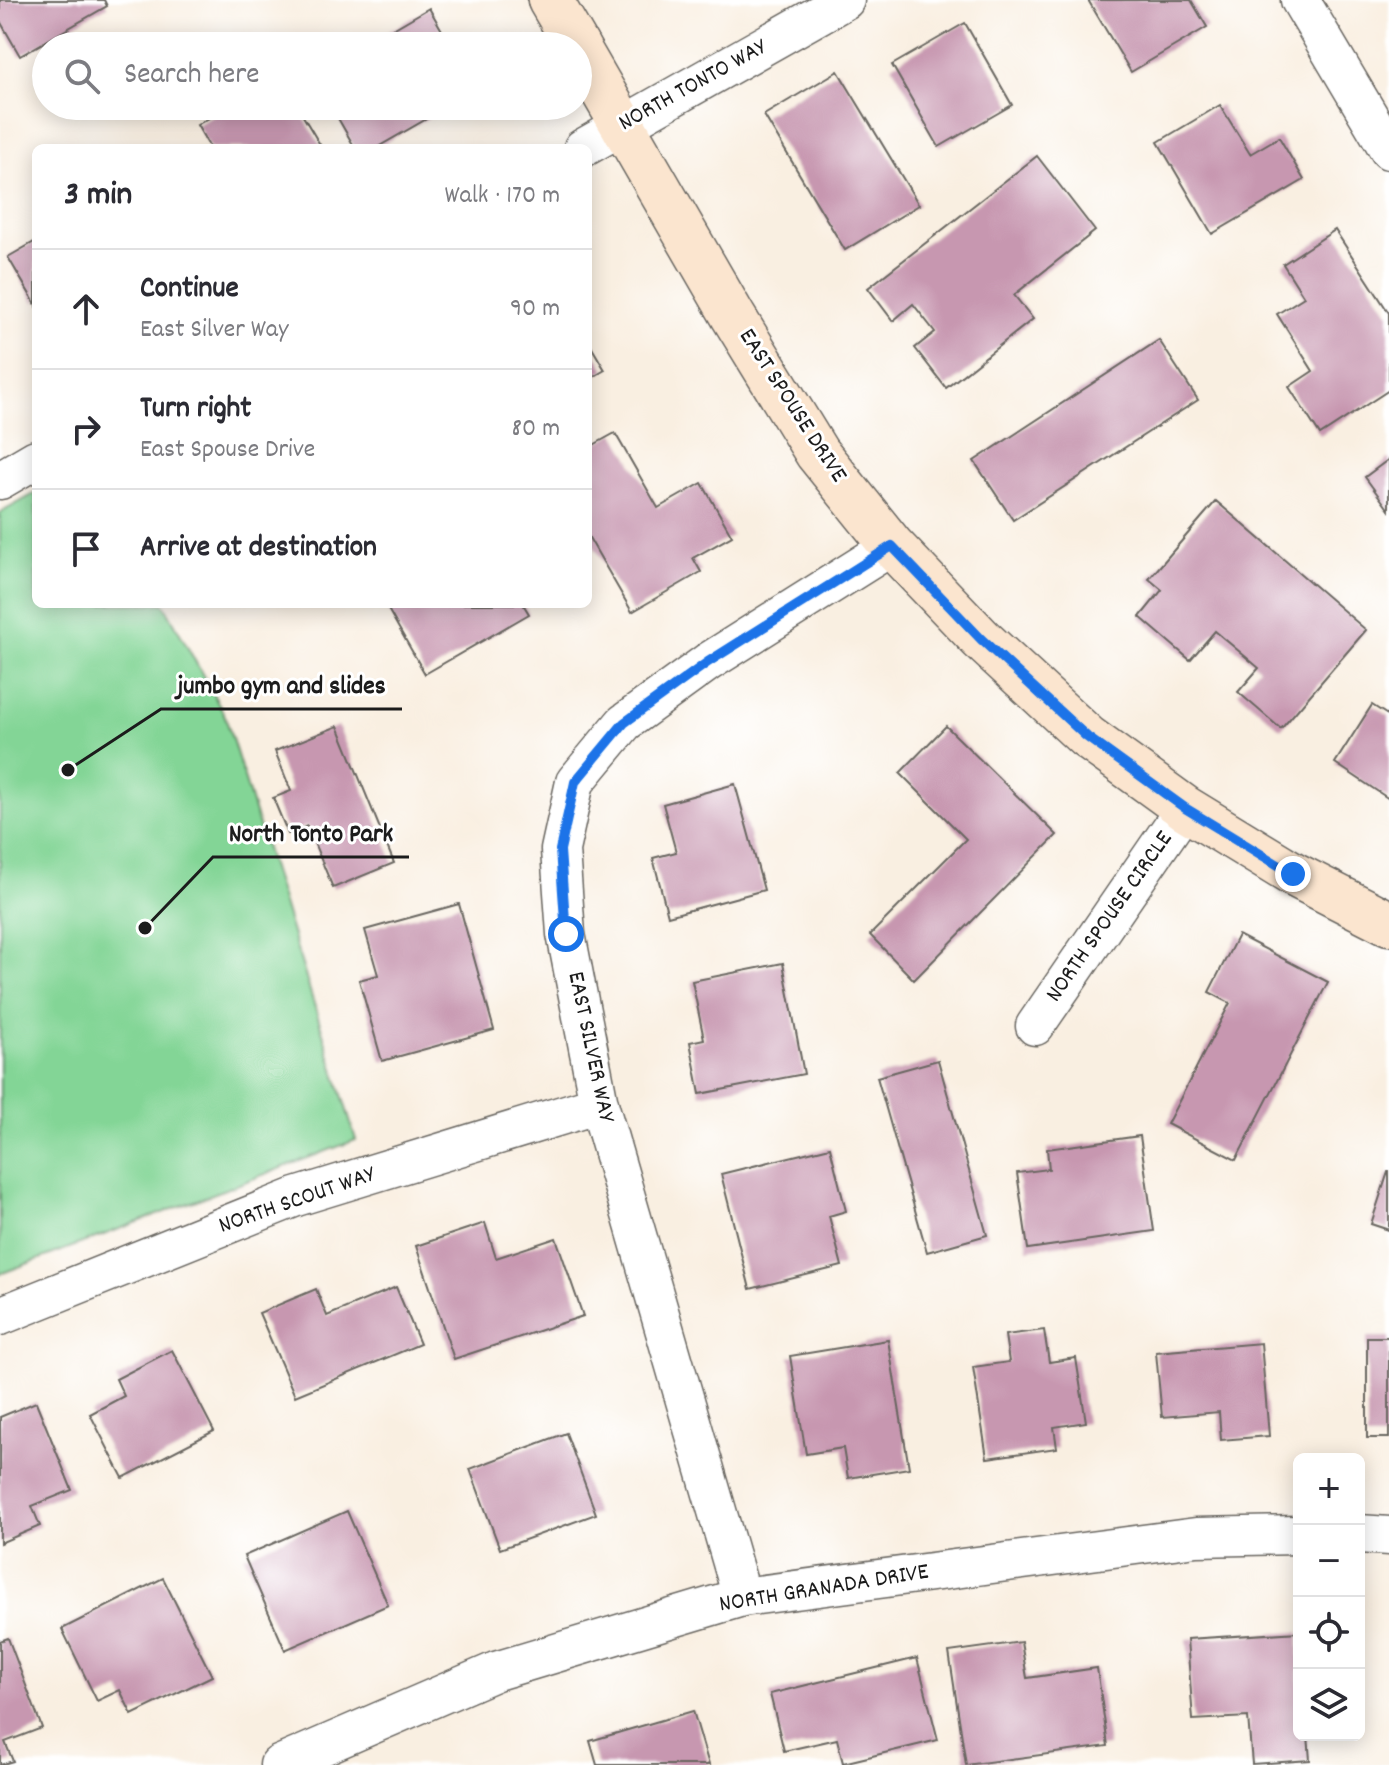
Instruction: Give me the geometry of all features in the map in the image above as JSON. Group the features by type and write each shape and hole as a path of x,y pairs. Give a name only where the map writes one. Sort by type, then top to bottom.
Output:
{"main road":[{"name":"EAST SPOUSE DRIVE","path":"550,0 569,32"},
{"name":"EAST SPOUSE DRIVE","path":"592,71 733,316 817,453 892,546 981,639 1087,737 1185,808 1293,874 1389,923"}],"street":[{"name":"NORTH TONTO WAY","path":"590,144 845,0"},
{"path":"1300,0 1389,150"},
{"path":"0,480 32,461"},
{"name":"EAST SILVER WAY","path":"742,1597 599,1104 566,934 560,850 575,782 624,723 708,662 892,546"},
{"name":"NORTH SPOUSE CIRCLE","path":"1035,1026 1185,808"},
{"name":"NORTH SCOUT WAY","path":"0,1316 296,1197 599,1104"},
{"path":"1365,1534 1389,1536"},
{"name":"NORTH GRANADA DRIVE","path":"279,1765 496,1671 742,1597 1196,1537 1293,1535"}],"green space":[{"path":"32,495 32,608 166,608 225,716 356,1140 0,1274 0,513"}],"building":[{"path":"0,0 104,0 107,6 62,32 32,32 32,49 20,56 0,21"},
{"path":"1088,0 1191,0 1207,27 1131,72"},
{"path":"429,8 443,32 388,32"},
{"path":"965,23 1012,105 939,147 892,65"},
{"path":"838,71 919,205 845,250 764,115"},
{"path":"1220,105 1250,154 1279,137 1304,180 1212,234 1158,142"},
{"path":"206,120 305,120 320,144 208,144 197,125"},
{"path":"339,120 425,120 383,144 353,144"},
{"path":"1037,156 1095,231 1014,295 1033,319 946,388 915,348 935,332 913,304 893,321 868,288"},
{"path":"1335,230 1389,313 1389,390 1320,435 1289,387 1313,371 1277,314 1304,297 1283,264"},
{"path":"32,243 32,298 8,257"},
{"path":"1159,340 1198,400 1013,520 974,461"},
{"path":"592,348 605,370 592,378"},
{"path":"615,433 658,508 702,483 732,536 693,558 701,572 632,612 592,543 592,446"},
{"path":"1389,459 1389,510 1365,477"},
{"path":"1216,501 1366,630 1281,729 1238,692 1259,668 1215,631 1190,660 1140,617 1162,590 1149,579"},
{"path":"387,608 525,608 529,614 425,674"},
{"path":"1372,705 1389,716 1389,799 1335,763"},
{"path":"338,726 394,863 333,888 307,826 288,834 273,798 291,791 275,751"},
{"path":"946,726 1057,835 914,980 870,935 966,839 900,773"},
{"path":"735,784 764,890 668,916 653,858 676,852 663,804"},
{"path":"459,904 494,1030 382,1061 359,980 378,975 365,930"},
{"path":"1238,935 1328,982 1236,1160 1167,1124 1230,1003 1209,992"},
{"path":"783,963 804,1074 700,1094 690,1042 704,1039 692,981"},
{"path":"938,1060 987,1235 927,1252 877,1077"},
{"path":"1140,1136 1154,1231 1028,1249 1017,1173 1049,1169 1047,1149"},
{"path":"830,1147 846,1211 829,1216 842,1266 750,1289 721,1174"},
{"path":"1389,1172 1389,1230 1371,1224"},
{"path":"485,1223 496,1258 556,1238 583,1316 454,1359 416,1246"},
{"path":"396,1287 420,1344 295,1396 259,1313 316,1289 327,1316"},
{"path":"1044,1330 1049,1362 1076,1358 1086,1422 1054,1427 1057,1448 987,1458 973,1367 1009,1362 1005,1335"},
{"path":"1367,1337 1389,1337 1389,1438 1367,1438"},
{"path":"888,1340 909,1468 848,1478 843,1448 806,1454 790,1356"},
{"path":"1261,1343 1269,1436 1221,1440 1219,1412 1162,1417 1156,1352"},
{"path":"172,1350 214,1431 123,1478 90,1414 124,1396 116,1379"},
{"path":"36,1402 72,1490 32,1506 40,1526 0,1543 0,1417"},
{"path":"566,1433 596,1514 500,1549 470,1469"},
{"path":"347,1511 388,1605 285,1650 244,1556"},
{"path":"163,1578 212,1676 132,1715 120,1690 97,1701 62,1629"},
{"path":"1293,1632 1293,1741 1308,1741 1310,1760 1252,1764 1248,1717 1193,1720 1187,1639"},
{"path":"8,1638 42,1728 5,1742 13,1761 0,1765 0,1641"},
{"path":"1021,1642 1027,1678 1097,1668 1108,1746 966,1765 949,1652"},
{"path":"917,1658 938,1740 843,1763 837,1739 784,1751 770,1694"},
{"path":"693,1711 709,1765 597,1765 590,1741"}],"place":[{"name":"jumbo gym and slides","path":"68,770"},
{"name":"North Tonto Park","path":"145,928"}],"route":[{"path":"566,934 560,850 575,782 624,723 708,662 892,546 981,639 1087,737 1185,808 1293,874"}]}
